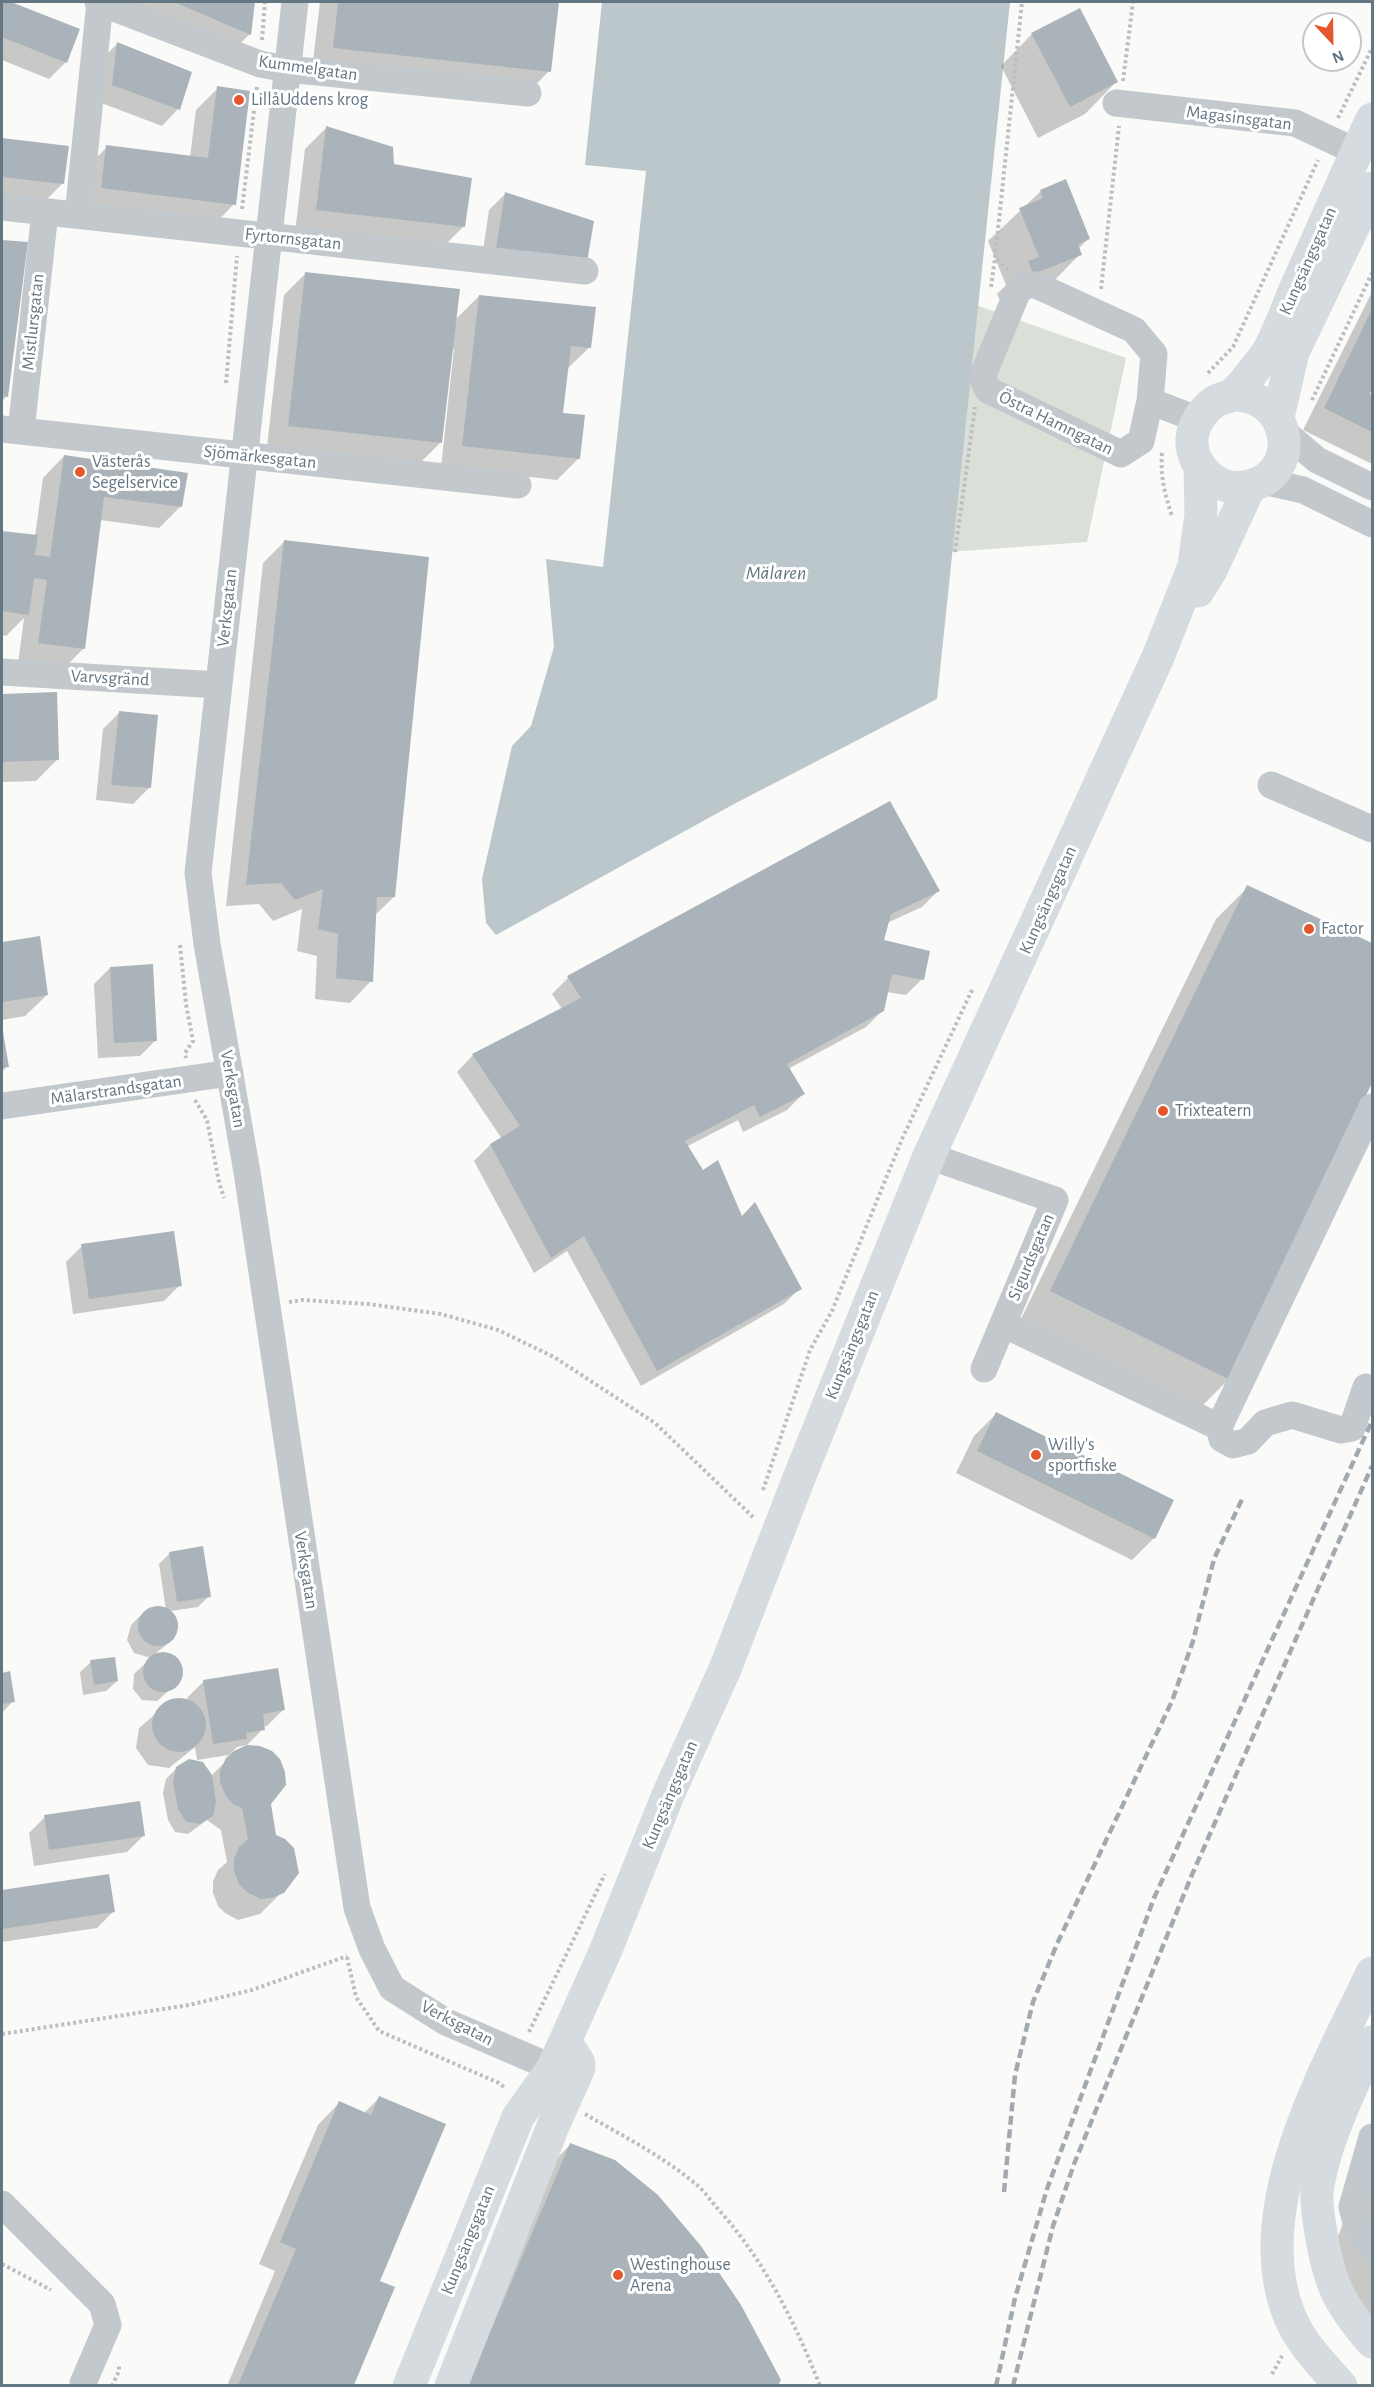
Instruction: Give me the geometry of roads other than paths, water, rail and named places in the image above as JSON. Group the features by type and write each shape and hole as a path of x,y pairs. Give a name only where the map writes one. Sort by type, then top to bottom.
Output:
{"main road":[{"name":"Kungsängsgatan","path":"1231,395 1267,353 1342,146 1372,119"},
{"name":"Kungsängsgatan","path":"1281,425 1293,352 1372,188"},
{"path":"1231,395 1255,398 1268,406 1281,425 1285,448 1279,462 1256,484 1225,486 1211,479 1200,466 1194,454 1192,437 1174,410 1214,402 1231,395"},
{"name":"Kungsängsgatan","path":"409,2385 518,2117 559,2054 605,1952 668,1795 725,1669 801,1473 929,1156 1158,657 1194,566 1201,514 1200,466"},
{"name":"Kungsängsgatan","path":"1158,657 1211,570 1256,484"},
{"path":"1372,1973 1360,2059 1325,2160 1317,2193 1324,2252 1332,2284 1349,2316 1372,2342"},
{"name":"Kungsängsgatan","path":"451,2385 579,2066 559,2054"},
{"name":"Kungsängsgatan","path":"488,2291 496,2240 549,2095 559,2054"},
{"path":"1341,2385 1305,2345 1289,2316 1278,2272 1278,2235 1287,2173 1299,2130 1360,2059"},
{"path":"1278,2272 1305,2278 1352,2344 1362,2348 1372,2347"}],"street":[{"name":"Kummelgatan","path":"99,2 129,7 260,64 287,69 528,93"},
{"path":"78,215 99,2"},
{"name":"Verksgatan","path":"295,2 198,873 207,944 247,1172 357,1908 372,1949 392,1988 446,2022 559,2054"},
{"name":"Magasinsgatan","path":"1116,103 1295,123 1342,146"},
{"name":"Fyrtornsgatan","path":"2,207 585,271"},
{"name":"Mistlursgatan","path":"11,430 45,212"},
{"name":"Östra Hamngatan","path":"1024,285 1036,285 1134,330 1154,354 1174,410 1141,441 1121,454 988,390 982,377 1017,293 1024,285"},
{"path":"1281,425 1317,460 1372,487"},
{"name":"Sjömärkesgatan","path":"11,430 518,485"},
{"path":"1256,484 1303,490 1372,524"},
{"name":"Varvsgränd","path":"2,672 219,685"},
{"path":"1271,785 1372,830"},
{"name":"Mälarstrandsgatan","path":"2,1106 230,1073"},
{"path":"1372,1107 1219,1427 1222,1439 1233,1445 1248,1441 1264,1423 1292,1415 1341,1430 1352,1428 1366,1387 1372,1389"},
{"name":"Sigurdsgatan","path":"929,1156 1055,1200 984,1369"},
{"path":"1003,1324 1219,1427"},
{"path":"1372,2137 1352,2207 1358,2230 1372,2252"},
{"path":"2,2204 102,2304 108,2325 84,2385"}],"water":[{"name":"Mälaren","path":"602,2 1010,2 937,699 734,804 496,935 486,923 482,879 512,746 531,726 554,647 546,559 603,567 646,171 585,165"}],"railway":[{"path":"996,2386 1015,2298 1047,2189 1154,1898 1372,1421"},
{"path":"1013,2386 1053,2226 1074,2164 1191,1877 1372,1466"},
{"path":"1004,2192 1015,2075 1033,2002 1057,1944 1172,1701 1193,1641 1214,1559 1243,1497"}],"place":[{"name":"LillåUddens krog","path":"239,100"},
{"name":"Västerås Segelservice","path":"80,472"},
{"name":"Factor","path":"1309,929"},
{"name":"Trixteatern","path":"1163,1111"},
{"name":"Willy's sportfiske","path":"1036,1455"},
{"name":"Westinghouse Arena","path":"618,2275"}]}
